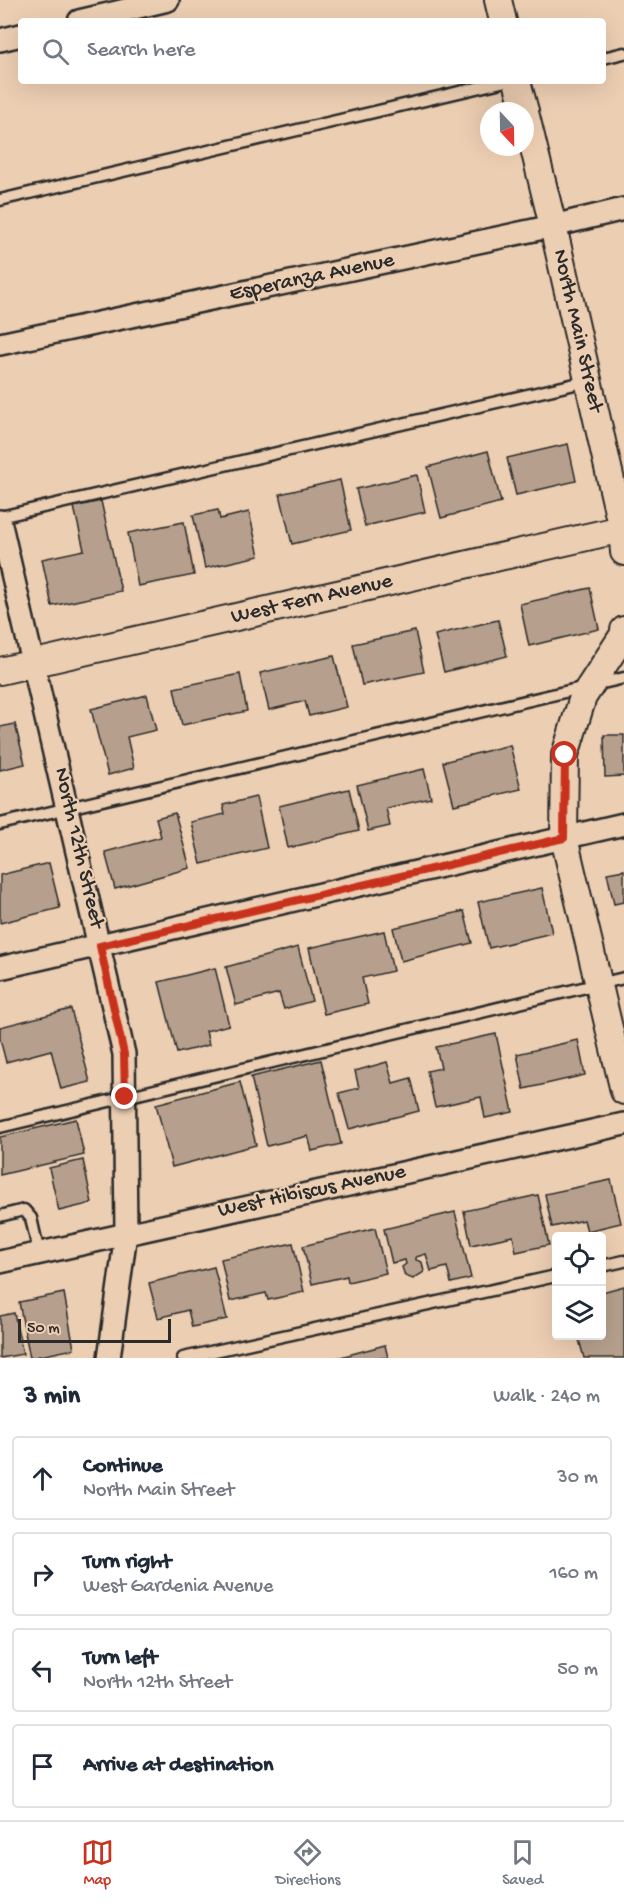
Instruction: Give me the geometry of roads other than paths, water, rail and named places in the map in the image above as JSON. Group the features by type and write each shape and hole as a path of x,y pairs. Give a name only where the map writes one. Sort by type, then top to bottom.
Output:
{"street":[{"path":"92,18 168,0"},
{"path":"498,0 502,18"},
{"path":"0,40 18,36"},
{"name":"North Main Street","path":"519,84 523,102"},
{"name":"North Main Street","path":"534,148 623,536"},
{"name":"Esperanza Avenue","path":"0,344 624,209"},
{"name":"North 12th Street","path":"0,519 124,1054 126,1233 109,1358"},
{"name":"West Fern Avenue","path":"0,671 623,536"},
{"path":"624,630 624,634 583,696 565,755 564,838 624,1090"},
{"path":"0,968 624,824"},
{"name":"West Hibiscus Avenue","path":"0,1262 624,1124"}],"lane":[{"path":"606,57 624,53"},
{"path":"0,200 493,84"},
{"path":"0,519 588,381"},
{"path":"0,824 624,678"},
{"path":"0,1127 624,978"},
{"path":"0,1216 24,1210 31,1218 39,1253"},
{"path":"606,1265 624,1261"},
{"path":"183,1358 552,1277"}]}
